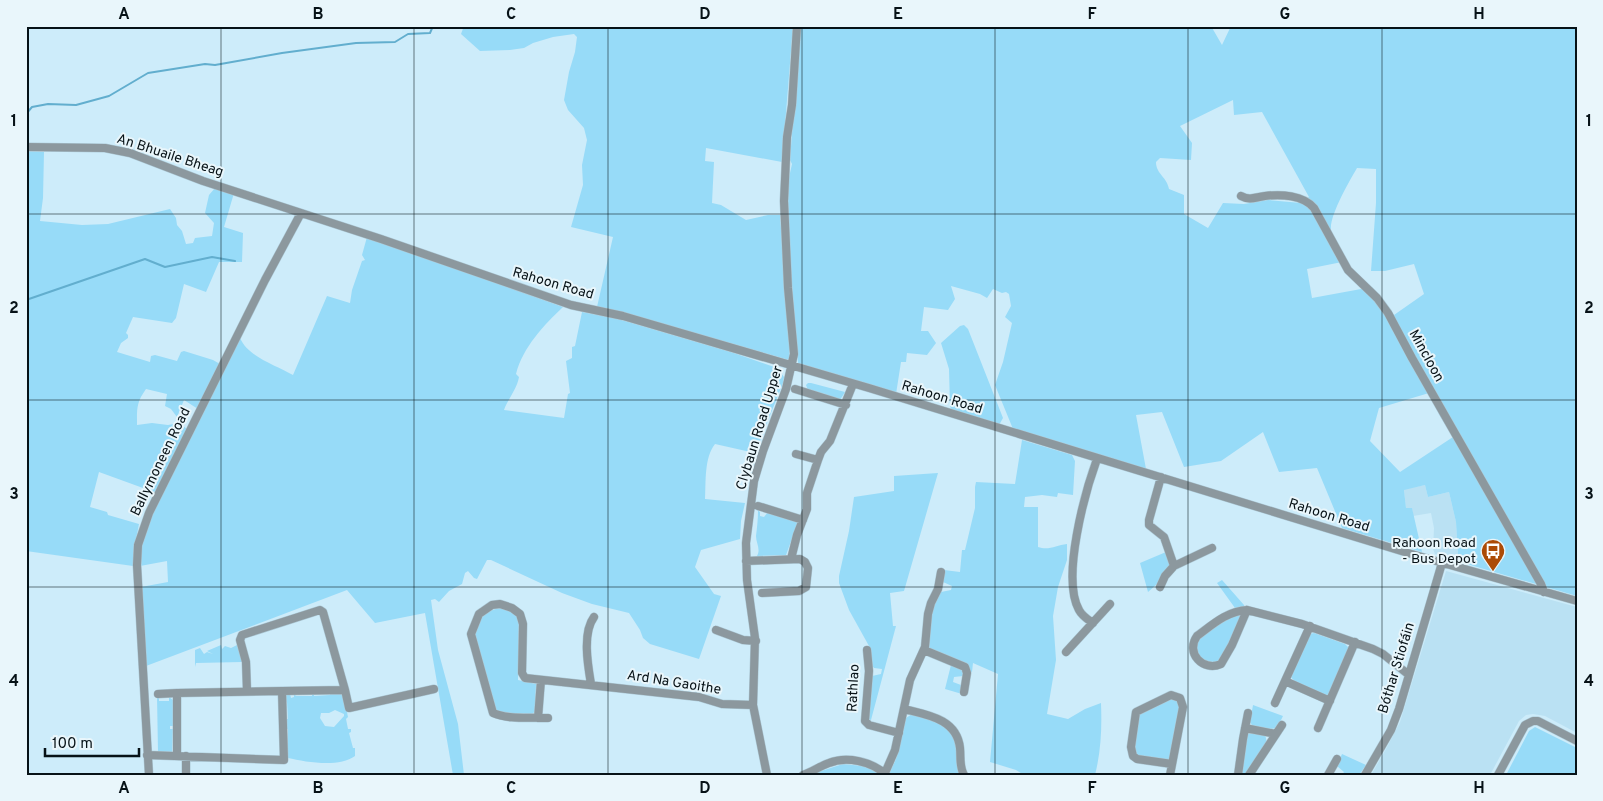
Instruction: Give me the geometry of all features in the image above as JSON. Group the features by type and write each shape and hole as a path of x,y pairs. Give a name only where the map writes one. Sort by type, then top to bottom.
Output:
{"street":[{"name":"Clybaun Road Upper","path":"767,775 753,705 756,641 746,561 754,481 786,388 794,354 788,288 784,201 787,137 792,105 797,26"},
{"name":"An Bhuaile Bheag","path":"26,148 115,149 203,181 301,213"},
{"name":"Mincloon","path":"1241,196 1249,199 1266,196 1290,197 1309,202 1314,208 1348,270 1377,298 1388,313 1544,592"},
{"name":"Rahoon Road","path":"301,213 571,305 623,316 1442,563 1577,601"},
{"name":"Ballymoneen Road","path":"149,775 137,565 138,545 149,513 265,280 301,213"},
{"path":"791,559 808,502 807,493 818,460 821,452 830,441 853,384"},
{"path":"800,388 846,404"},
{"path":"796,454 818,460"},
{"path":"1093,622 1083,616 1075,600 1073,560 1078,530 1098,459"},
{"path":"1161,477 1149,525 1164,537 1174,566"},
{"path":"761,510 803,520"},
{"path":"1160,587 1165,576 1174,566 1212,548"},
{"path":"746,561 800,559 805,562 808,568 806,587 799,591 762,594"},
{"name":"Bóthar Stiofáin","path":"1365,775 1391,730 1442,563"},
{"path":"803,775 830,762 844,760 863,763 885,774 899,733 910,680 924,650 930,606 939,586 941,572"},
{"path":"939,586 949,587"},
{"name":"Ard Na Gaoithe","path":"548,718 498,715 493,713 471,634 479,614 492,605 500,604 512,608 520,614 523,624 522,673 526,678 699,697 722,704 753,705"},
{"path":"1066,652 1110,604"},
{"path":"247,692 246,662 240,640 242,635 320,610 323,612 331,636 349,708 434,689"},
{"path":"1247,610 1229,651 1221,664 1208,666 1199,662 1195,657 1194,650 1194,641 1197,636 1228,615 1247,610 1310,626 1354,642 1383,654 1409,676"},
{"path":"591,684 588,632 594,617"},
{"path":"1275,702 1310,626"},
{"path":"716,630 743,640 756,641"},
{"path":"1318,728 1354,642"},
{"name":"Rathlao","path":"868,650 869,671 865,721 869,725 899,733"},
{"path":"924,650 965,666 967,673 964,692"},
{"path":"538,718 540,680"},
{"path":"1285,681 1330,701"},
{"path":"158,694 345,690"},
{"path":"147,755 284,760 282,691"},
{"path":"177,693 182,756 186,775"},
{"path":"1170,775 1183,707 1180,698 1171,695 1136,712 1131,750 1133,756 1137,759 1172,764"},
{"path":"904,709 931,716 952,727 958,741 960,767 964,775"},
{"path":"1238,775 1248,714"},
{"path":"1498,775 1528,722 1538,721 1577,742"},
{"path":"1249,775 1282,725"},
{"path":"1245,728 1276,734"},
{"path":"1328,775 1337,759"}],"shaded area":[{"path":"464,26 793,26 782,162 706,148 705,161 714,162 712,203 721,205 746,220 768,215 780,215 790,345 789,360 625,313 597,307 613,237 571,227 583,185 582,165 587,140 584,128 568,110 564,100 577,37 574,34 553,37 524,48 480,51 461,34"},
{"path":"800,26 1211,26 1222,45 1231,26 1577,26 1577,596 1460,562 1456,522 1449,492 1428,497 1425,485 1404,490 1406,508 1412,508 1422,552 1342,528 1317,468 1279,472 1263,432 1221,461 1184,467 1162,412 1136,415 1146,469 1013,429 995,385 1003,362 1012,323 1005,317 1011,306 1009,294 1006,292 1002,293 993,289 987,298 980,294 951,286 955,299 948,310 924,307 921,331 928,331 936,343 927,355 907,353 906,362 901,362 896,394 799,366 787,221 788,182 792,164 790,160","holes":["1233,100 1234,115 1262,112 1309,197 1301,203 1268,200 1244,204 1223,203 1208,228 1184,214 1184,195 1169,189 1156,166 1156,162 1160,158 1191,160 1192,143 1180,126","1357,168 1376,169 1376,203 1371,271 1385,271 1414,264 1424,294 1394,315 1372,287 1312,298 1307,269 1347,261 1337,246 1331,230 1333,216","1429,393 1453,437 1400,472 1370,441 1379,408"]},
{"path":"26,151 44,152 43,198 40,221 82,225 108,224 170,209 176,218 177,225 182,231 186,244 193,243 195,238 212,236 214,223 205,213 209,195 215,188 234,193 224,227 243,233 242,262 219,262 206,292 184,284 176,318 172,323 133,317 126,333 128,338 121,343 117,352 150,362 151,356 155,355 177,361 181,352 184,351 220,364 198,409 184,400 177,417 171,409 165,406 167,394 146,389 140,398 137,410 137,425 179,423 187,429 154,492 99,472 90,507 107,512 108,515 139,524 133,555 133,566 26,551"},
{"path":"367,237 563,307 529,346 519,364 516,374 519,377 518,381 504,410 564,418 568,394 570,393 566,361 572,358 572,347 575,346 582,312 618,319 734,353 777,368 784,377 755,453 715,444 709,456 706,470 705,499 745,503 740,539 701,550 695,567 714,594 721,596 699,659 650,644 643,638 629,613 592,604 562,593 491,560 487,560 477,579 468,571 465,573 462,584 449,591 439,602 435,599 431,600 438,650 458,724 464,775 453,775 425,613 375,623 347,590 146,666 141,587 168,582 167,561 140,566 139,553 146,528 240,338 249,350 263,360 293,375 327,296 350,303 352,290 362,261 365,260 362,255"},
{"path":"964,325 968,329 1003,418 999,425 952,411 950,406 949,369 941,343 960,326"},
{"path":"808,383 845,392 840,400 808,390 806,385"},
{"path":"1022,440 1072,455 1075,461 1073,495 1058,493 1057,497 1042,495 1025,497 1024,507 1038,507 1038,547 1049,548 1067,544 1067,560 1058,587 1053,616 1056,660 1047,714 1068,719 1085,709 1101,703 1101,739 1095,775 1024,775 1016,770 990,762 998,674 973,663 972,672 929,648 932,610 941,592 951,590 952,586 943,582 944,570 960,572 962,550 965,550 975,508 976,482 1015,484"},
{"path":"938,473 904,591 890,593 893,626 896,626 871,720 868,719 872,676 881,674 882,669 874,668 871,664 871,649 863,648 869,646 849,610 839,583 854,497 894,491 894,476"},
{"path":"1425,485 1428,497 1449,492 1456,522 1458,555 1450,554 1445,556 1435,554 1433,549 1434,528 1431,513 1413,516 1412,508 1406,509 1404,489"},
{"path":"756,509 760,512 760,516 764,517 768,512 798,522 786,555 757,556 758,511"},
{"path":"1166,552 1170,566 1158,583 1148,592 1140,563"},
{"path":"1446,571 1577,607 1577,733 1545,716 1526,715 1519,721 1490,775 1371,775 1400,722"},
{"path":"1222,580 1244,607 1235,608 1217,583"},
{"path":"498,608 515,613 519,622 518,680 536,684 535,712 531,714 496,712 480,657 475,636 477,626 485,614"},
{"path":"1241,614 1220,661 1209,663 1198,656 1196,647 1199,638 1229,617"},
{"path":"1314,633 1345,644 1349,648 1328,696 1308,690 1291,677 1310,634"},
{"path":"221,645 222,649 225,646 231,648 237,645 242,662 196,663 195,667 195,650 200,648 204,654 207,652 213,654 207,651"},
{"path":"951,665 963,671 963,676 954,677 953,682 961,685 962,694 945,689"},
{"path":"330,692 336,692 345,699 348,717 346,719 348,729 351,729 349,733 353,748 355,748 355,756 348,760 332,763 288,758 286,746 288,746 288,729 286,729 285,719 288,719 287,702 285,702 286,695 290,694 291,698 294,697 294,694 296,696 312,696 312,693 314,693 314,696 330,695","holes":["335,710 344,714 334,727 325,726 320,718 321,713 329,713"]},
{"path":"157,696 159,696 159,701 169,701 169,697 173,700 173,726 170,726 170,729 173,729 172,752 158,752"},
{"path":"1170,697 1178,700 1181,708 1170,759 1137,756 1134,754 1140,713"},
{"path":"1253,705 1283,716 1277,728 1269,729 1252,725 1250,722"},
{"path":"912,714 938,723 951,733 957,749 961,775 890,775 906,718"},
{"path":"1535,727 1577,748 1577,775 1506,775 1529,731"},
{"path":"1250,731 1265,734 1267,743 1246,775 1241,775 1248,733"},
{"path":"1342,754 1366,765 1359,775 1342,775 1344,772 1337,766"},
{"path":"843,764 862,766 878,772 878,775 817,775 818,772"}],"waterway":[{"path":"26,114 32,107 48,104 76,105 109,96 148,73 205,64 215,65 282,53 356,43 395,42 408,34 430,33 433,26"},
{"path":"26,300 145,259 165,267 212,257 235,261"}],"place":[{"name":"Rahoon Road - Bus Depot","path":"1493,572"}]}
